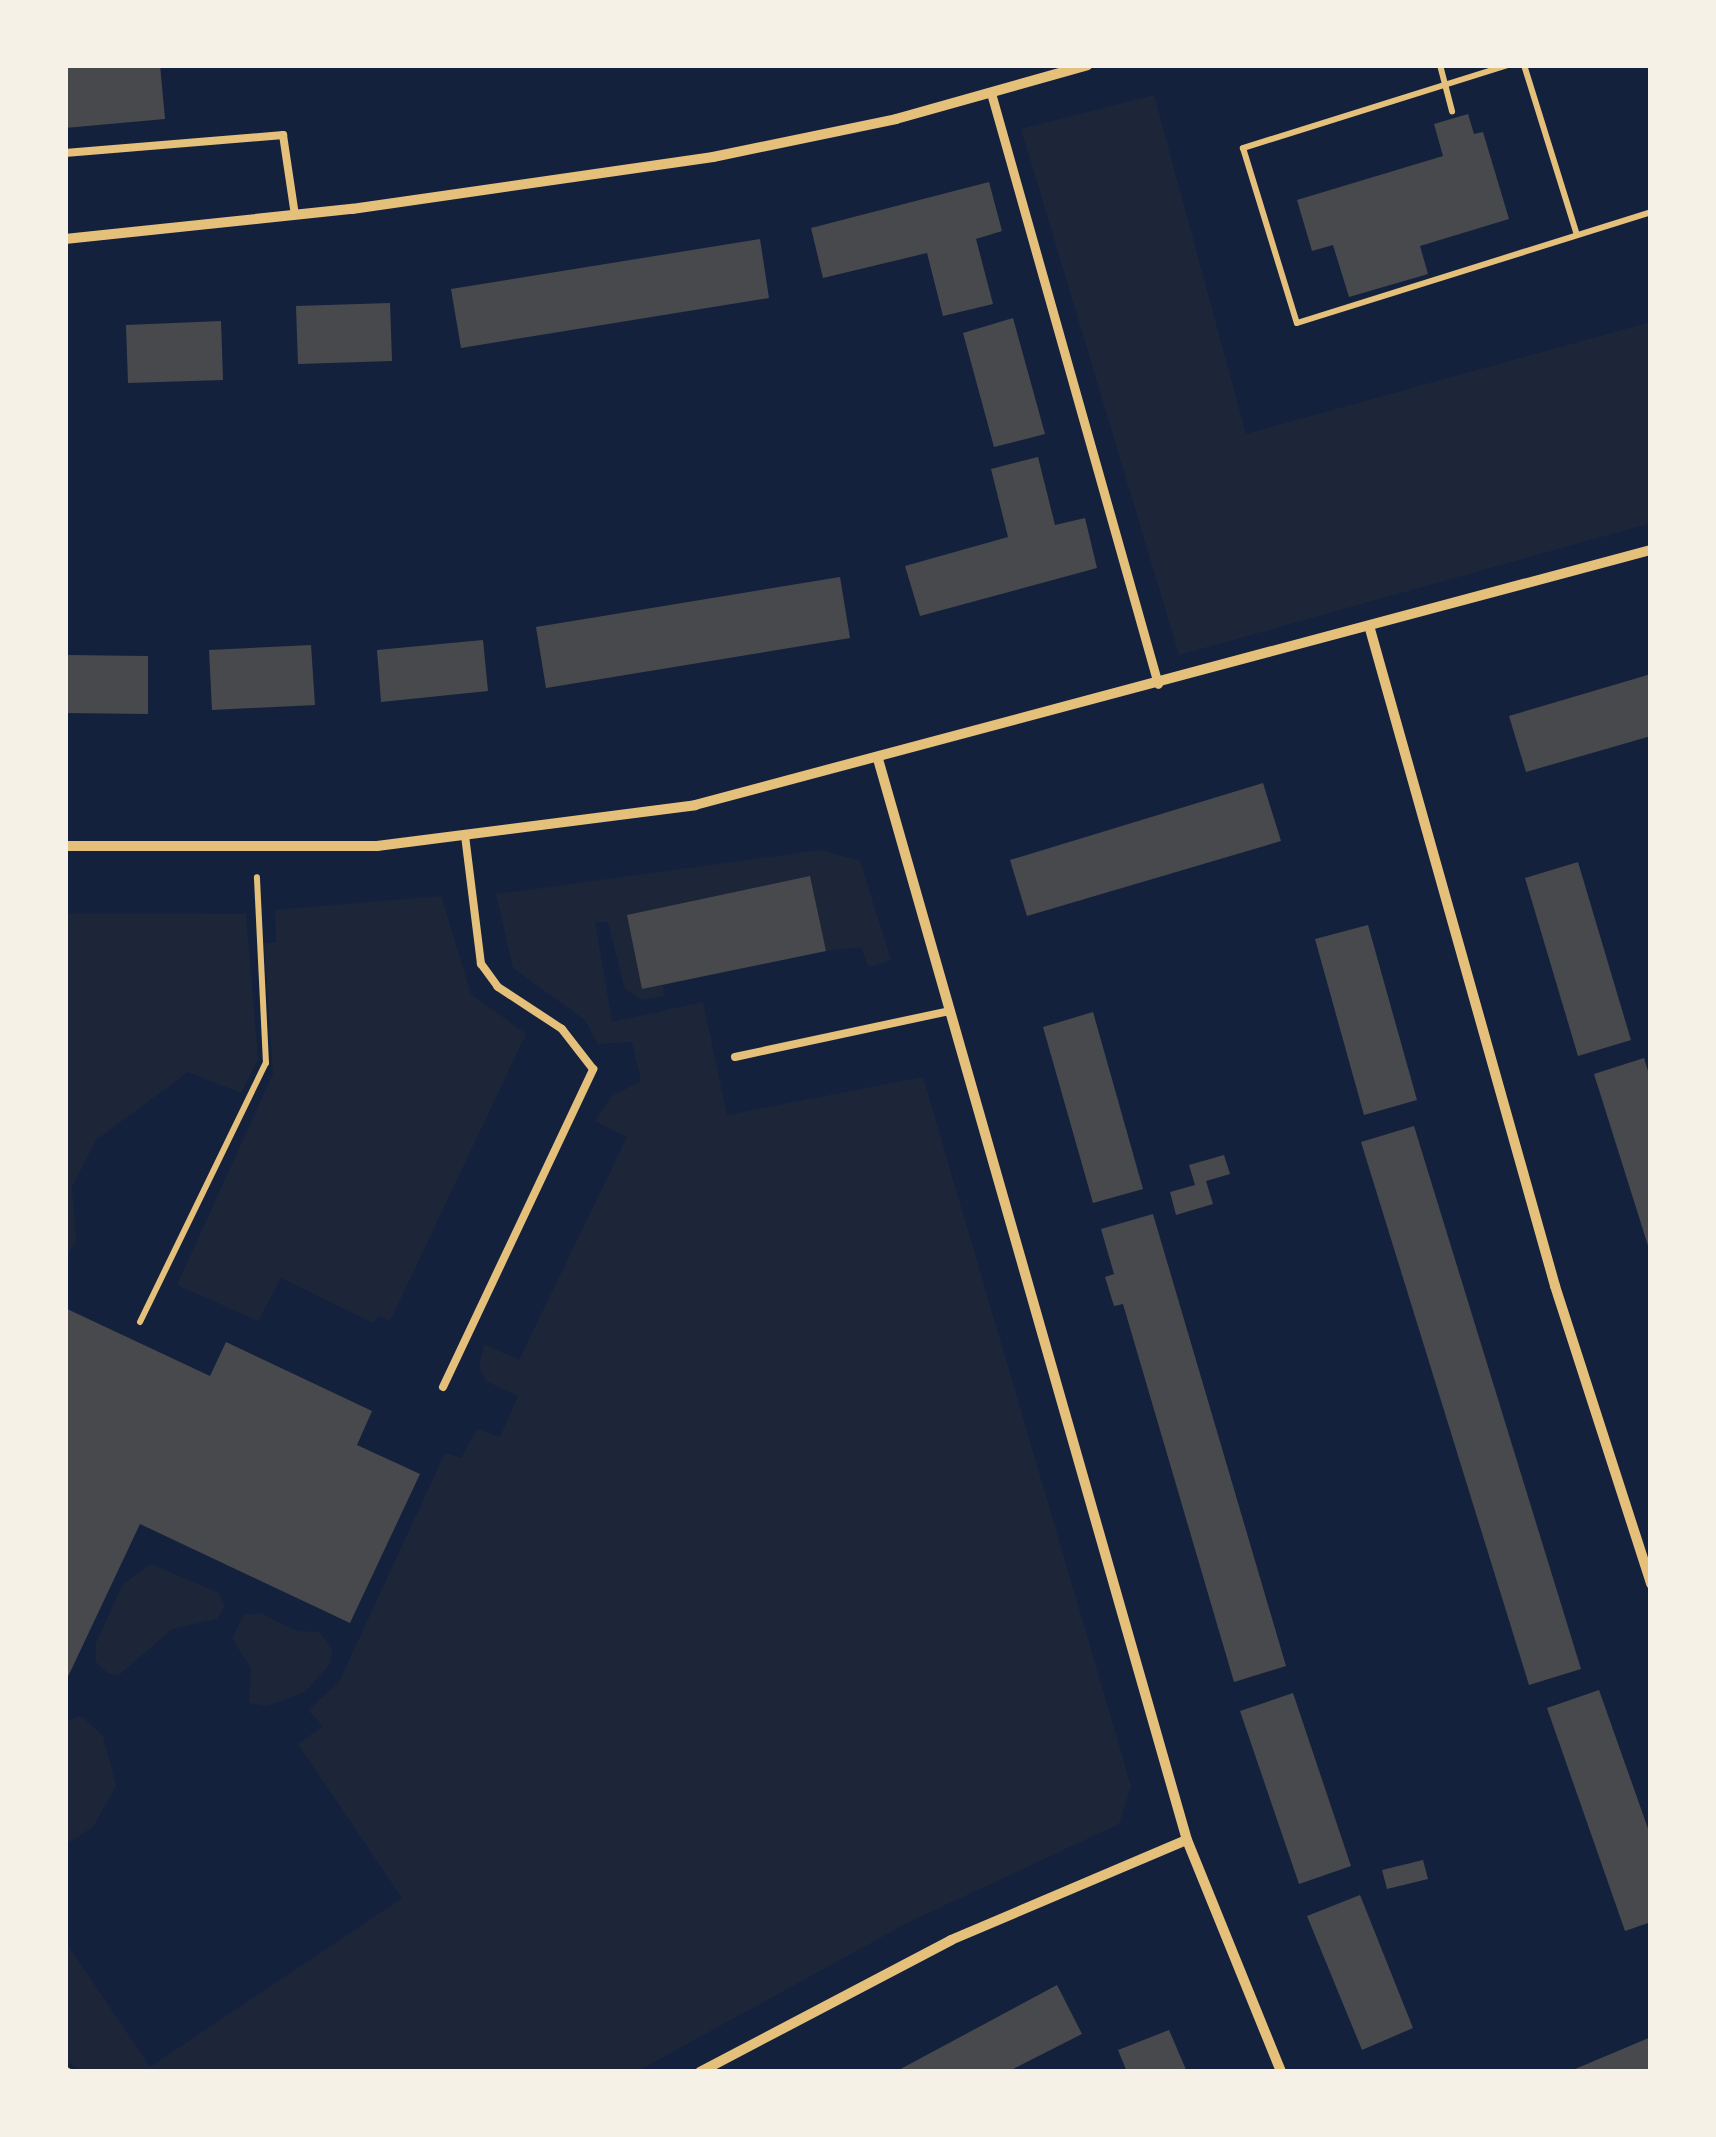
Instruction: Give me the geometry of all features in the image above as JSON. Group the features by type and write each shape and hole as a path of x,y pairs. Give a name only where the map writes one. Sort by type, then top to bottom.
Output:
{"street":[{"path":"1029,65 1034,80"},
{"path":"65,239 295,215 713,157 991,92 1088,65"},
{"path":"991,92 1158,684"},
{"path":"65,846 377,846 695,805 1370,629 1651,550"},
{"path":"1370,629 1554,1286 1651,1584"},
{"path":"878,759 1187,1840 1280,2072"},
{"path":"700,2072 951,1940 1187,1840"}],"lane":[{"path":"65,153 283,135 295,215"},
{"path":"443,1387 593,1069 562,1029 498,987 482,964 464,835"},
{"path":"735,1056 949,1011"}],"path":[{"path":"1440,65 1452,111"},
{"path":"1508,65 1242,148 1298,323 1651,212"},
{"path":"1524,65 1577,235"},
{"path":"140,1322 266,1062 255,846"}],"shaded area":[{"path":"1154,95 1246,434 1651,322 1651,523 1179,655 1021,129"},
{"path":"821,850 860,861 891,960 869,967 861,947 826,951 663,985 664,996 641,1000 625,989 608,922 595,922 612,1022 703,1002 727,1115 923,1077 1131,1786 1119,1824 909,1922 636,2072 83,2072 65,2060 65,1941 150,2067 402,1898 298,1744 323,1726 308,1710 339,1682 445,1453 461,1458 477,1429 500,1437 518,1396 486,1381 479,1366 484,1344 519,1360 627,1137 595,1121 612,1096 641,1081 632,1042 598,1044 585,1020 513,968 496,894"},
{"path":"441,896 471,994 526,1034 390,1321 378,1316 373,1323 281,1278 258,1321 177,1285 273,1074 264,943 276,943 275,910"},
{"path":"65,913 246,914 258,1059 241,1093 188,1072 96,1140 72,1187 76,1241 66,1258"},
{"path":"151,1564 219,1593 225,1606 217,1619 172,1629 119,1675 108,1673 96,1662 96,1643 123,1584"},
{"path":"260,1613 297,1631 319,1632 332,1648 330,1664 305,1692 267,1706 249,1703 251,1669 232,1638 244,1615"},
{"path":"81,1716 103,1736 116,1786 93,1827 65,1845 65,1721"}],"building":[{"path":"65,65 160,65 165,119 65,128"},
{"path":"1468,114 1474,134 1483,132 1509,219 1420,246 1428,274 1349,297 1333,245 1312,251 1297,200 1443,156 1434,124"},
{"path":"989,182 1002,231 976,239 993,304 943,316 927,253 823,278 811,228"},
{"path":"760,239 769,298 461,348 451,289"},
{"path":"390,303 392,361 298,364 296,306"},
{"path":"1013,318 1045,434 994,447 963,333"},
{"path":"221,321 223,380 128,383 126,325"},
{"path":"1038,457 1055,525 1085,518 1097,568 920,616 905,566 1008,537 991,469"},
{"path":"840,577 850,638 546,688 536,627"},
{"path":"483,640 488,691 381,702 377,650"},
{"path":"311,645 315,705 212,710 209,650"},
{"path":"65,655 148,656 148,714 65,713"},
{"path":"1651,674 1651,736 1526,772 1509,716"},
{"path":"1263,783 1281,841 1027,916 1010,860"},
{"path":"1578,862 1631,1040 1578,1056 1525,878"},
{"path":"810,876 826,951 642,989 627,915"},
{"path":"1368,925 1417,1100 1364,1115 1315,939"},
{"path":"1093,1012 1143,1189 1093,1203 1043,1027"},
{"path":"1644,1058 1651,1081 1650,1252 1594,1074"},
{"path":"1414,1126 1581,1669 1529,1685 1361,1142"},
{"path":"1224,1155 1230,1174 1206,1181 1213,1204 1176,1215 1170,1192 1195,1185 1189,1165"},
{"path":"1153,1214 1286,1666 1234,1682 1123,1304 1114,1306 1105,1277 1114,1274 1101,1229"},
{"path":"65,1308 210,1376 226,1342 372,1411 357,1445 420,1474 350,1623 140,1524 65,1683"},
{"path":"1599,1690 1651,1837 1651,1922 1625,1931 1547,1708"},
{"path":"1293,1693 1351,1866 1299,1884 1240,1711"},
{"path":"1423,1860 1428,1879 1387,1889 1382,1870"},
{"path":"1360,1895 1413,2028 1362,2050 1307,1916"},
{"path":"1057,1985 1082,2034 1007,2072 895,2072"},
{"path":"1169,2030 1187,2072 1127,2072 1118,2050"},
{"path":"1651,2037 1651,2072 1568,2072"}]}
